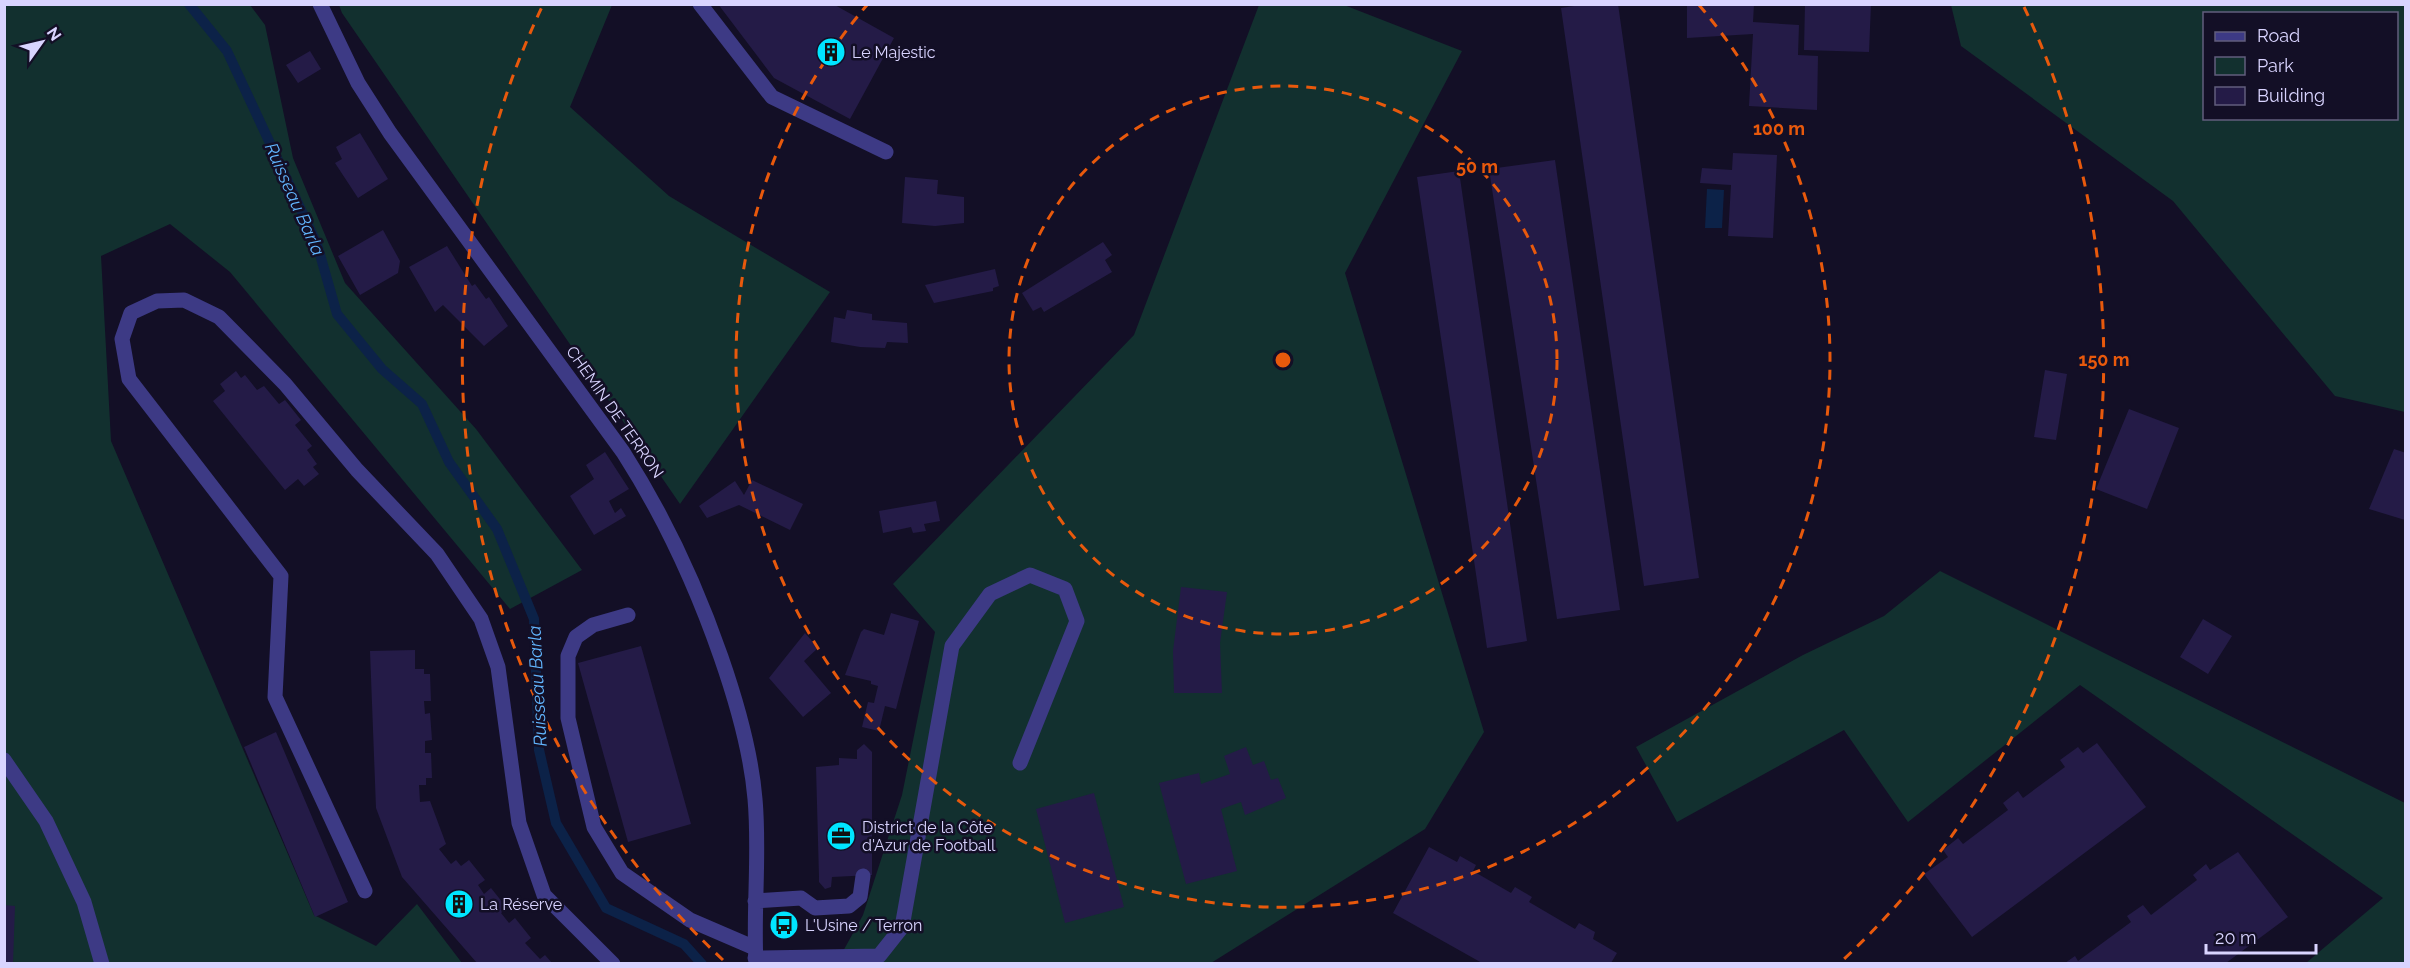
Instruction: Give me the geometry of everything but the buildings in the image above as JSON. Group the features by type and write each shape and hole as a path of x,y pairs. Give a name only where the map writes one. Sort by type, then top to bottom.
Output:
{"street":[{"name":"CHEMIN DE TERRON","path":"320,4 358,83 390,133 623,452 647,489 677,547 708,621 732,690 745,738 755,798 755,956"},
{"path":"700,4 772,97 886,152"},
{"path":"365,891 275,697 281,576 129,379 122,339 131,312 157,301 184,300 219,317 285,384 357,470 437,554 481,619 498,668 519,823 544,895 613,963"},
{"path":"628,615 593,625 584,631 576,637 568,656 568,718 594,827 622,873 690,920 755,956 879,956 902,927 952,645 990,594 1030,575 1065,589 1077,621 1020,763"},
{"path":"4,759 46,821 84,902 102,963"},
{"path":"755,901 801,898 815,908 849,906 860,897 863,876"}],"green space":[{"path":"4,5 250,5 265,25 293,158 345,283 476,429 582,570 510,609 230,272 170,224 101,256 111,441 314,915 376,946 417,904 462,963 9,963 4,949"},
{"path":"339,5 612,5 570,107 669,196 830,292 680,504 342,13"},
{"path":"1259,5 1344,5 1462,51 1345,273 1484,732 1425,829 1211,963 836,964 863,915 902,795 935,632 893,584 1134,335"},
{"path":"1951,5 2405,5 2405,412 2335,396 2173,201 1961,46"},
{"path":"1940,571 2405,803 2405,963 2306,963 2383,898 2080,685 1908,822 1844,730 1677,822 1636,747 1803,655 1884,616"}],"water":[{"path":"1707,189 1724,190 1722,228 1705,228"}],"waterway":[{"name":"Ruisseau Barla","path":"189,4 227,51 317,244 337,314 382,369 422,404 449,462 497,529 534,619 539,750 556,823 606,908 684,944 702,964"}],"place":[{"name":"Le Majestic","path":"831,52"},
{"name":"District de la Côte d'Azur de Football","path":"841,836"},
{"name":"La Réserve","path":"459,904"},
{"name":"L'Usine / Terron","path":"784,925"}]}
